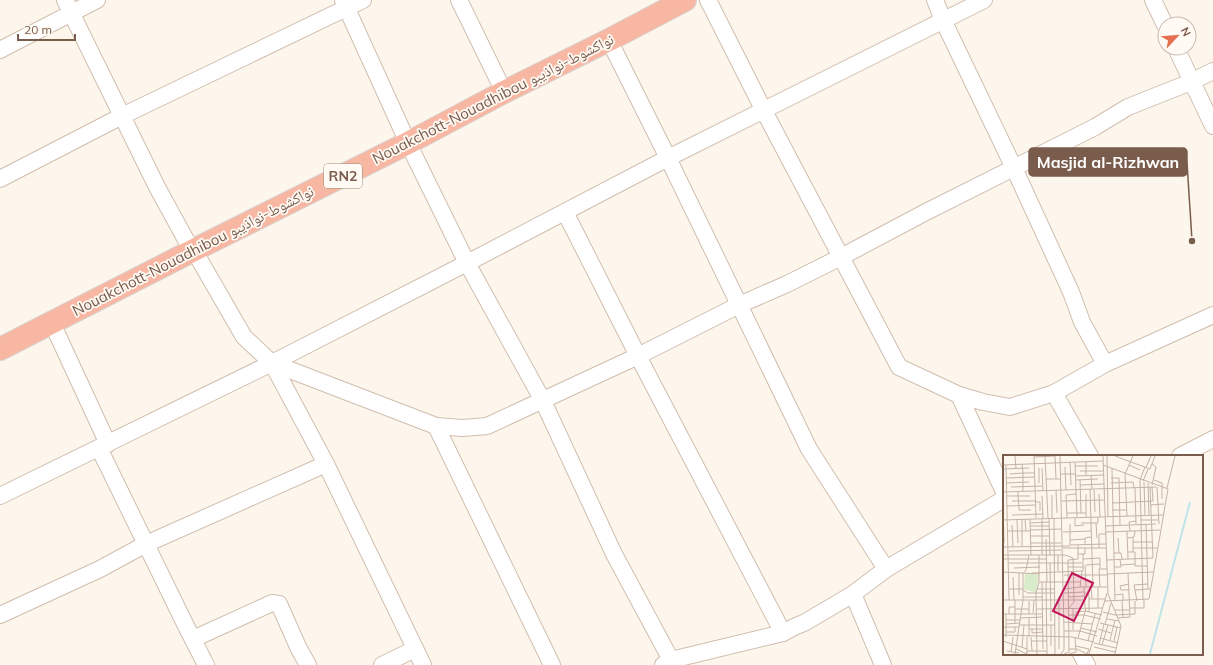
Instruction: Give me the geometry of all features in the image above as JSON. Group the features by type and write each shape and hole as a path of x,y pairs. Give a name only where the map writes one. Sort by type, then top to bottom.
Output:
{"highway":[{"name":"Nouakchott-Nouadhibou نواكشوط-نواذيبو","path":"0,349 408,143 504,92 609,40 685,0"}],"street":[{"path":"0,50 68,7 97,0"},
{"path":"0,179 345,4 363,0"},
{"path":"459,0 504,92"},
{"path":"708,0 763,109 899,367 959,395 983,402 1010,407 1054,393 1105,364 1213,315"},
{"path":"935,0 1071,292 1082,322 1105,364"},
{"path":"0,496 272,363 763,109 984,0"},
{"path":"1153,0 1161,16"},
{"path":"345,4 408,143 467,263 544,401 614,554 667,662 783,633 804,623 853,594 886,569 1003,500"},
{"path":"68,7 157,187 192,251 199,259 244,336 272,363 326,464 424,665"},
{"path":"609,40 809,449 886,569"},
{"path":"1180,56 1213,126"},
{"path":"272,363 436,426 463,428 487,426 544,401 739,305 787,284 1095,127 1128,107 1191,82 1213,71"},
{"path":"565,212 638,356 783,633"},
{"path":"52,323 146,544 206,665"},
{"path":"1054,393 1089,455"},
{"path":"959,395 1003,490"},
{"path":"436,426 552,665"},
{"path":"1182,455 1213,439"},
{"path":"0,615 100,569 146,544 326,464"},
{"path":"853,594 883,665"},
{"path":"193,639 272,603 279,604 299,649 308,665"},
{"path":"382,665 415,649"},
{"path":"1082,655 1087,665"}],"place":[{"name":"Masjid al-Rizhwan","path":"1192,241"}]}
